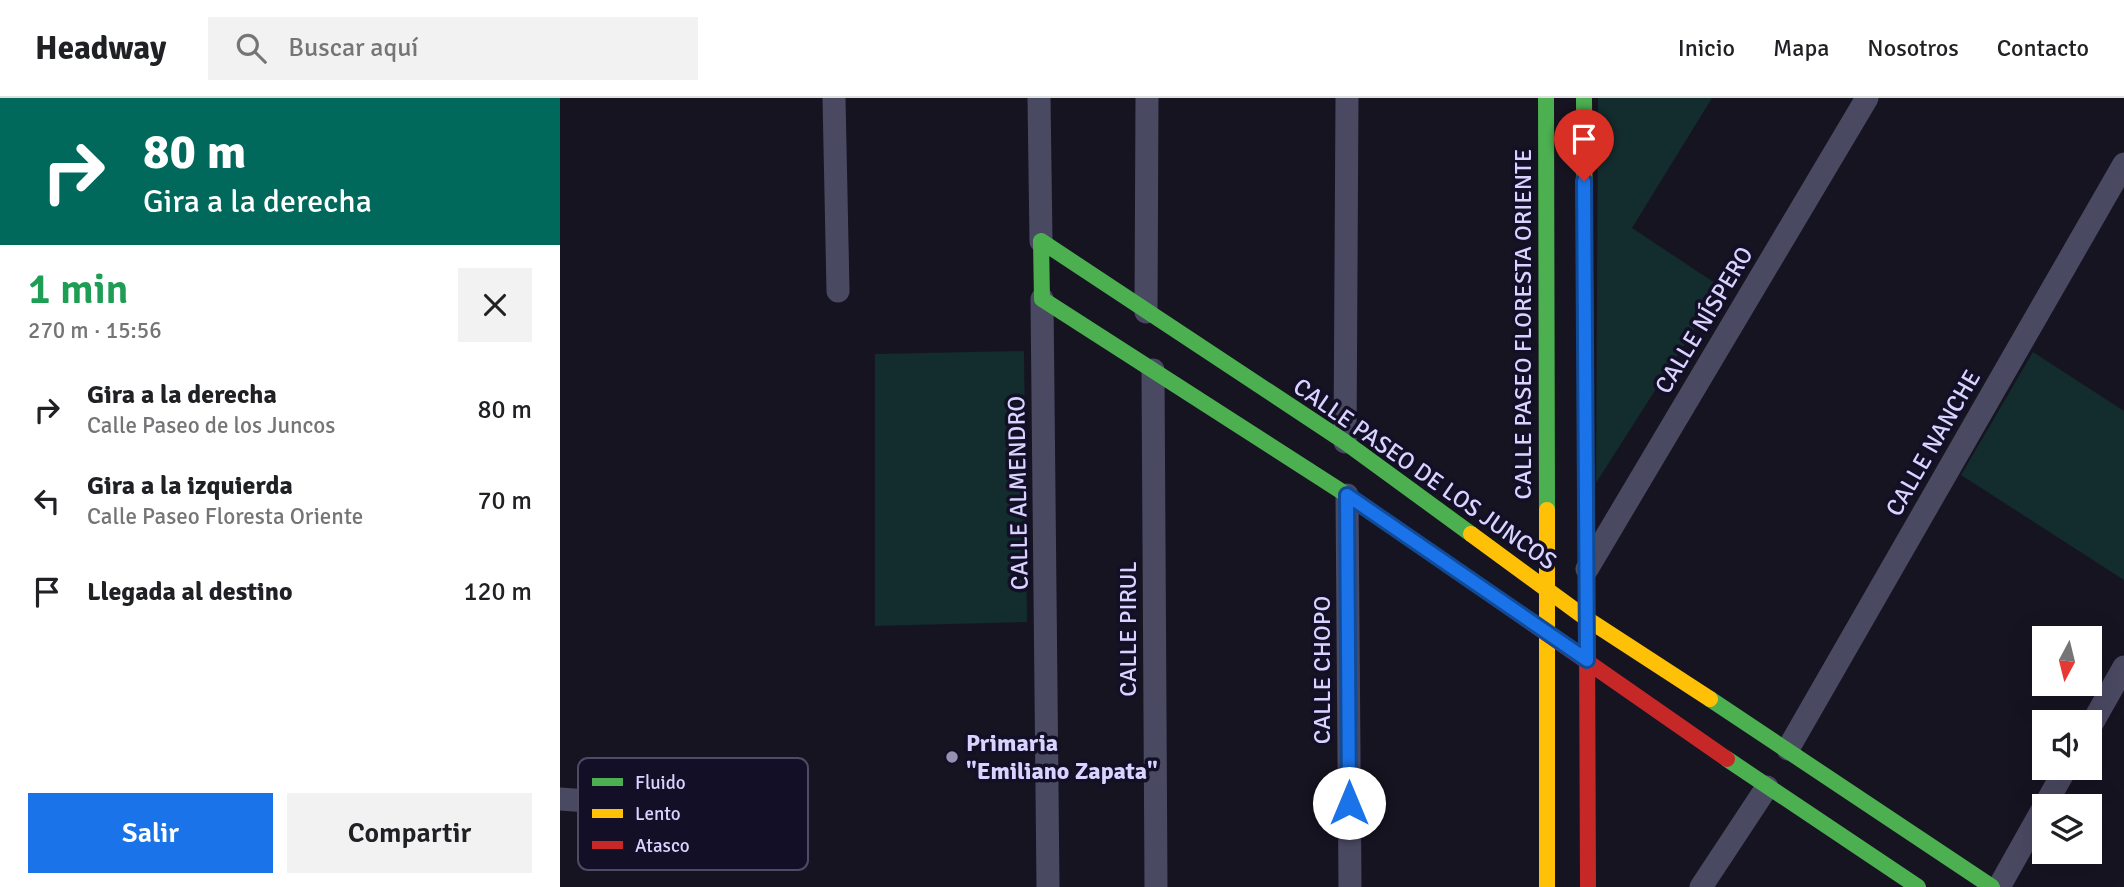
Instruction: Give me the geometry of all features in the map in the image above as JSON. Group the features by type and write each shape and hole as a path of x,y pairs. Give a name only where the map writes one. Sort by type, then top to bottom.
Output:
{"street":[{"path":"834,98 838,291"},
{"name":"CALLE ALMENDRO","path":"1039,98 1048,887"},
{"path":"1146,312 1147,98"},
{"path":"1345,442 1347,98"},
{"name":"CALLE PASEO FLORESTA ORIENTE","path":"1546,98 1547,887"},
{"path":"1584,98 1588,887"},
{"name":"CALLE NÍSPERO","path":"1587,569 1867,98"},
{"name":"CALLE NANCHE","path":"1788,749 2124,164"},
{"name":"CALLE PASEO DE LOS JUNCOS","path":"1041,241 1345,442 1587,619 1788,749 1992,887"},
{"path":"1042,299 1347,495 1767,787 1918,887"},
{"name":"CALLE PIRUL","path":"1153,370 1156,887"},
{"name":"CALLE CHOPO","path":"1347,495 1350,887"},
{"path":"2100,710 2124,667"},
{"path":"1701,887 1767,787"},
{"path":"560,799 578,800"},
{"path":"1999,887 2032,828"}],"green space":[{"path":"1598,98 1712,98 1632,228 1721,287 1596,483"},
{"path":"1024,351 1027,622 875,626 875,354"},
{"path":"2033,352 2124,411 2124,580 1961,475"}],"traffic: fast":[{"path":"1546,98 1547,510"},
{"path":"1584,98 1587,632"},
{"path":"1041,241 1345,442 1471,534"},
{"path":"1041,241 1042,299 1401,532"},
{"path":"1710,699 1992,887"},
{"path":"1727,759 1918,887"}],"traffic: slow":[{"path":"1547,510 1547,887"},
{"path":"1471,534 1587,619 1710,699"}],"traffic: jam":[{"path":"1401,532 1727,759"},
{"path":"1587,632 1588,887"}],"place":[{"name":"Primaria \"Emiliano Zapata\"","path":"952,757"}],"route":[{"path":"1349,803 1347,495 1587,660 1584,181"}]}
